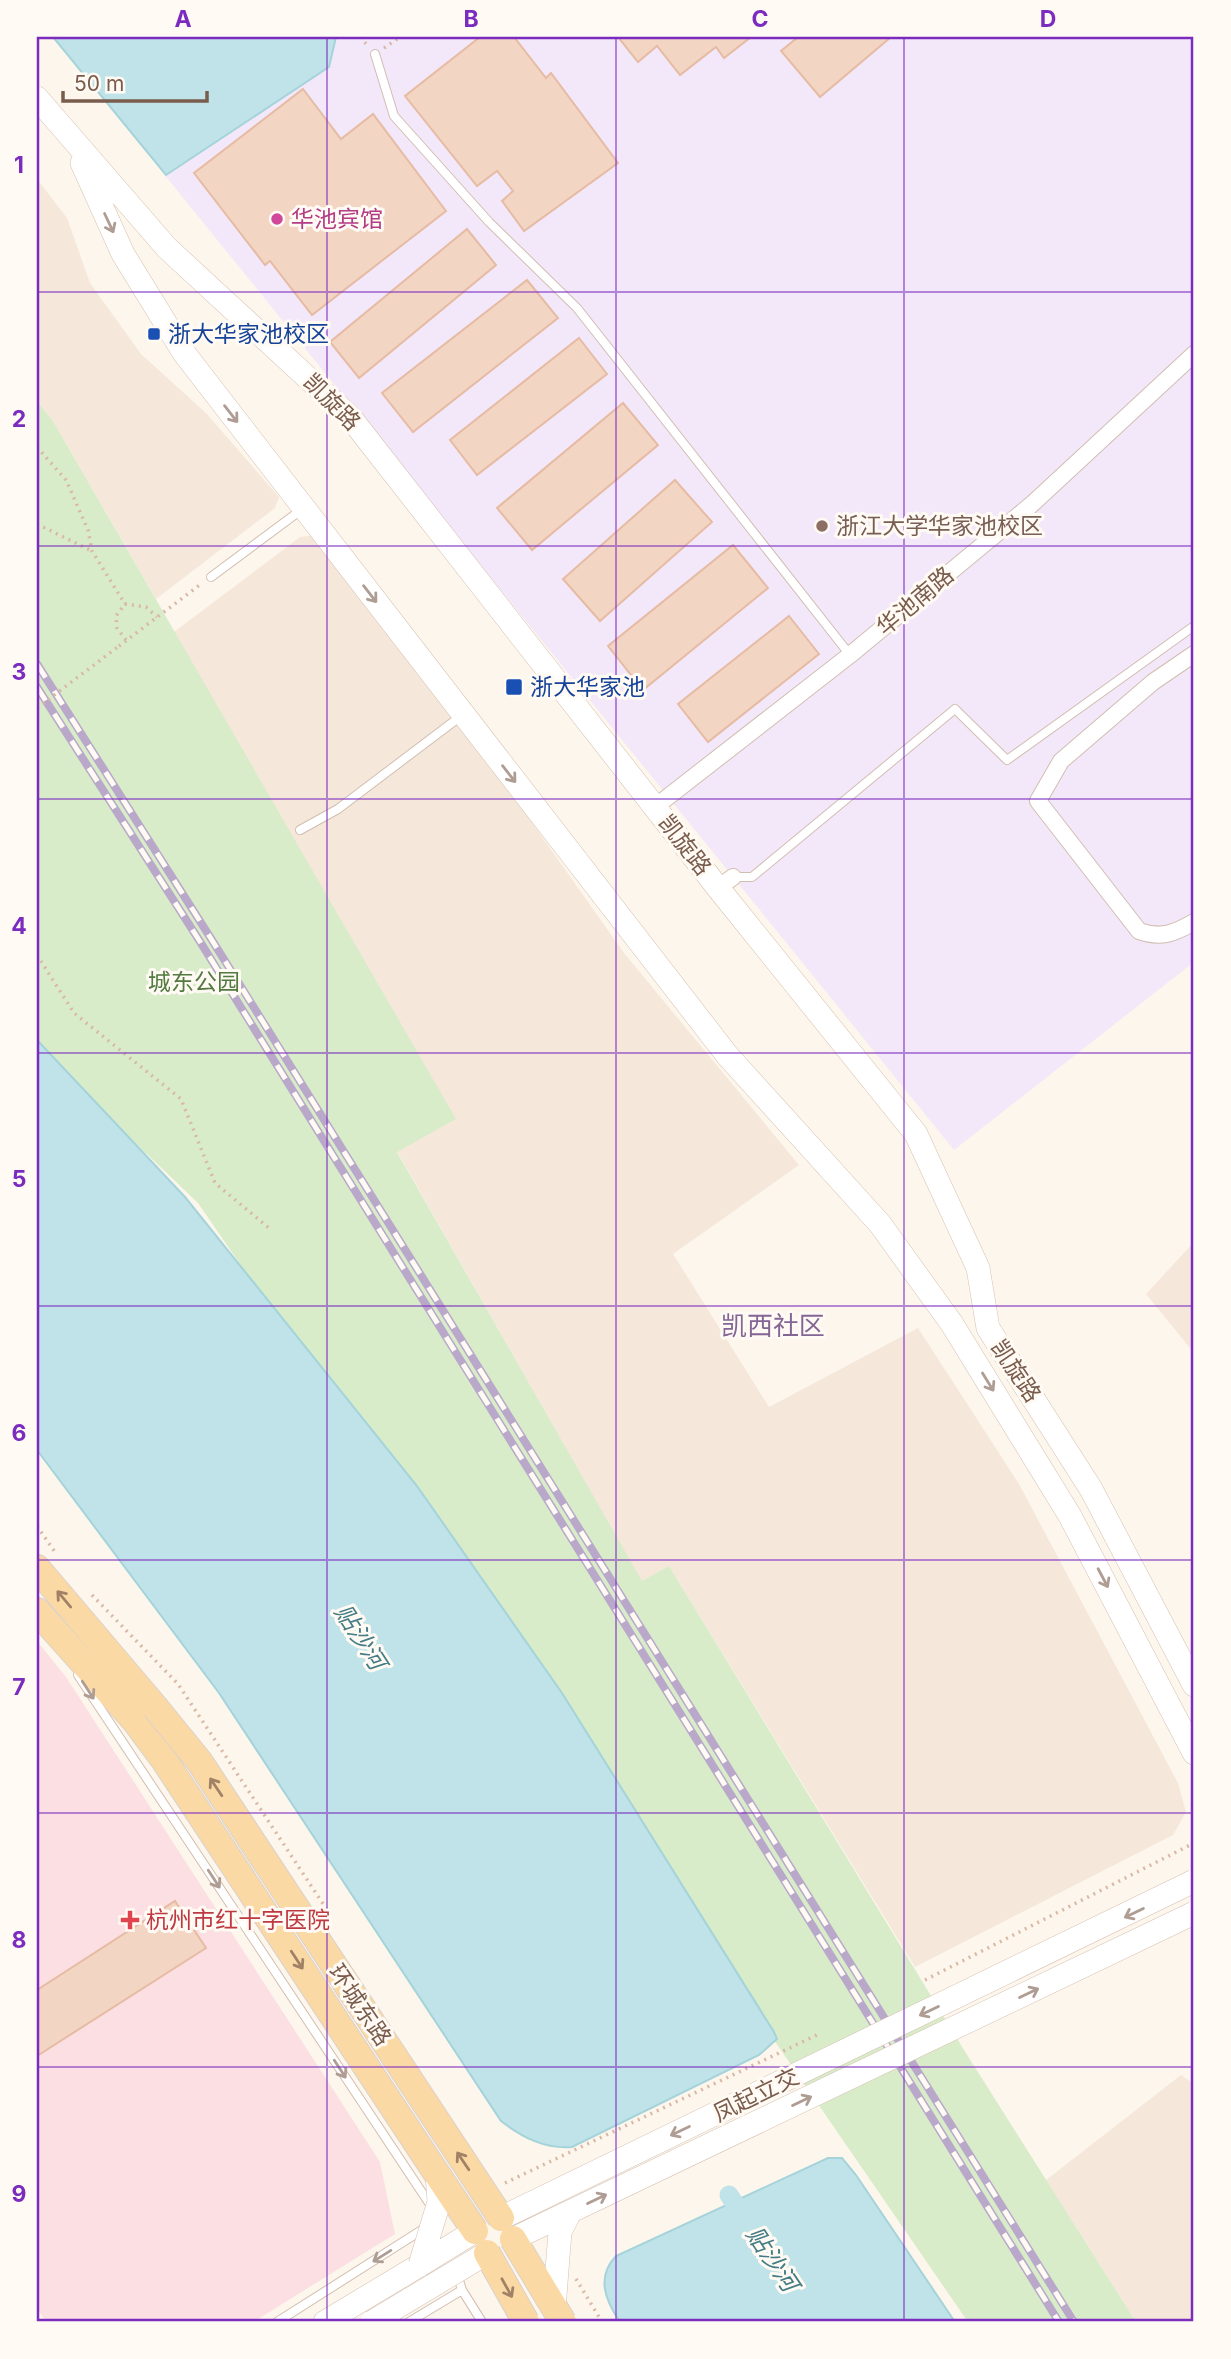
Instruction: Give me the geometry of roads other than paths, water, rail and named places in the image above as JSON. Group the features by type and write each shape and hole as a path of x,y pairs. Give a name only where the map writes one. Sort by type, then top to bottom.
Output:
{"main road":[{"name":"凯旋路","path":"37,98 167,248 350,417 655,807 726,883 916,1134 978,1268 988,1328 1091,1489 1194,1685"},
{"path":"70,138 123,254 184,353 727,1055 880,1224 952,1324 1070,1516 1194,1753"},
{"name":"环城东路","path":"37,1568 145,1714 164,1760 438,2174 481,2242 526,2322"},
{"name":"环城东路","path":"37,1611 145,1714 199,1761 507,2228 559,2315"},
{"name":"凤起立交","path":"325,2322 420,2265 481,2242 1191,1882"},
{"name":"凤起立交","path":"507,2228 570,2212 1193,1915"},
{"path":"420,2265 439,2202 438,2174"},
{"path":"559,2315 560,2232 570,2212"},
{"name":"凤起立交","path":"372,2322 481,2242"}],"street":[{"name":"华池南路","path":"655,807 850,655 1031,505 1194,354"},
{"path":"1194,654 1153,682 1061,761 1038,801 1139,931 1154,937 1175,933 1194,922"}],"lane":[{"path":"375,54 394,116 489,222 577,309 850,655"},
{"path":"211,577 303,508"},
{"path":"726,883 752,877 956,709 1007,760 1194,626"},
{"path":"300,830 338,809 463,714"},
{"name":"环城东路","path":"37,1611 137,1768 439,2219 443,2231"},
{"path":"277,2322 439,2219"},
{"path":"447,2243 450,2255"},
{"path":"454,2266 462,2290 482,2322"},
{"path":"409,2322 462,2290"}],"water":[{"path":"53,37 336,37 329,67 166,175"},
{"path":"37,1040 185,1197 417,1486 562,1693 774,2032 777,2039 759,2055 572,2147 535,2141 501,2121 219,1693 37,1450"},
{"path":"828,2158 842,2158 856,2175 955,2322 620,2322 605,2289 606,2272 616,2256"}],"waterway":[{"name":"贴沙河","path":"729,2195 748,2223"}],"railway":[{"path":"37,664 1074,2322"},
{"path":"37,687 199,940 1059,2322"}],"place":[{"name":"华池宾馆","path":"277,219"},
{"name":"浙大华家池校区","path":"154,334"},
{"name":"浙江大学华家池校区","path":"822,526"},
{"name":"浙大华家池","path":"514,687"},
{"name":"杭州市红十字医院","path":"130,1920"}],"district":[{"name":"凯西社区","path":"773,1326"}],"park label":[{"name":"城东公园","path":"194,982"}]}
